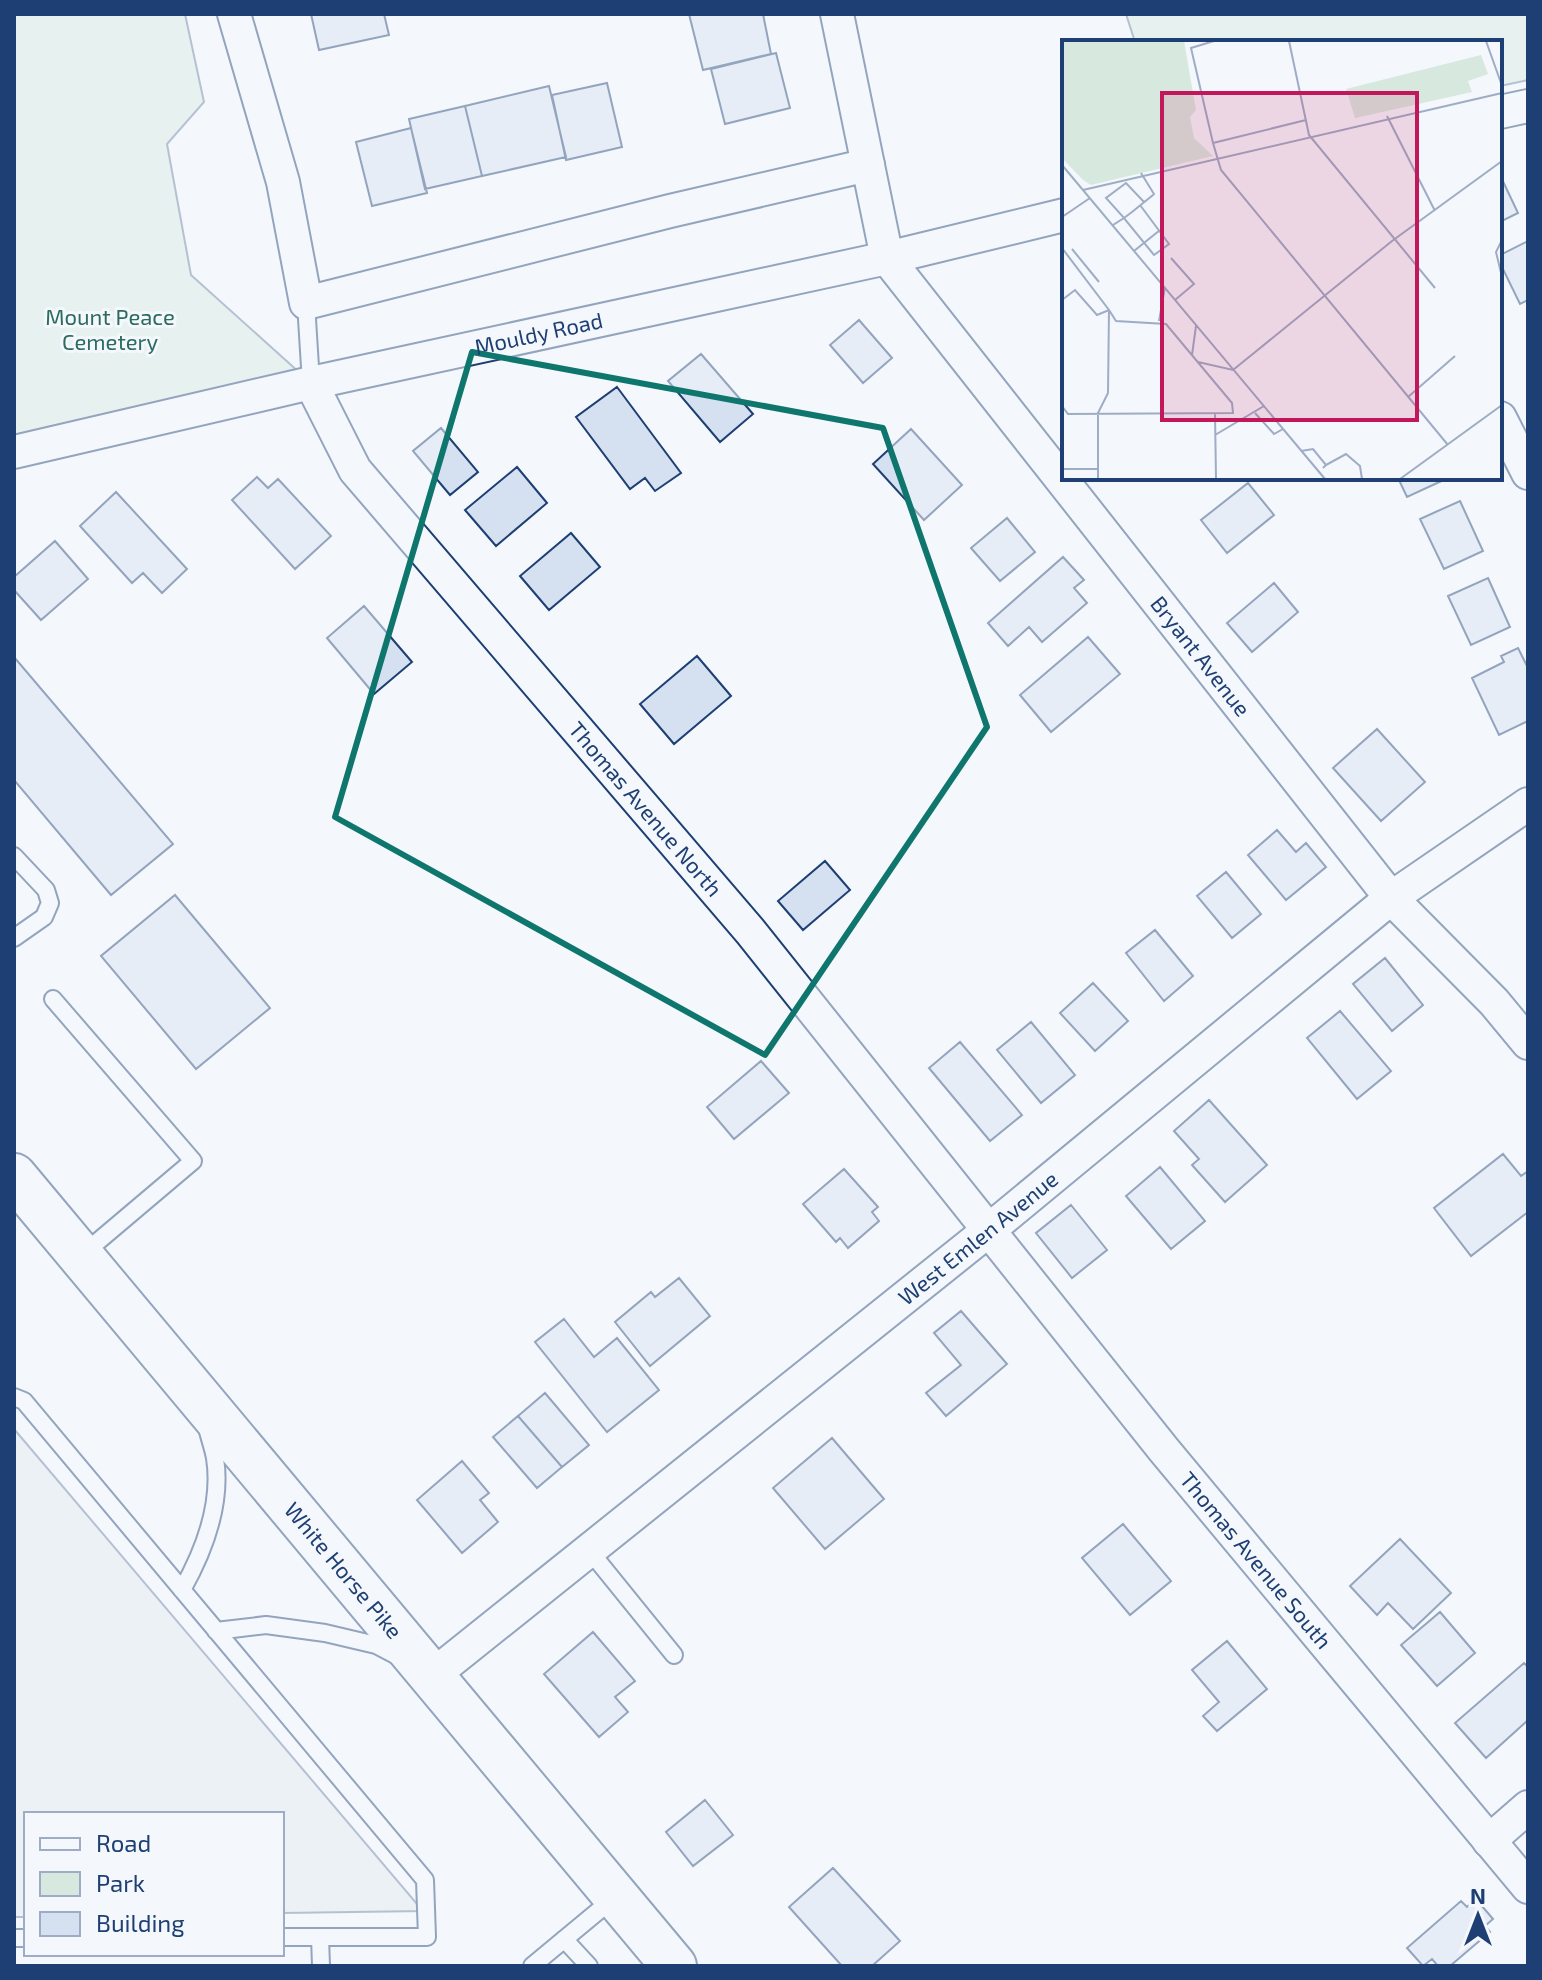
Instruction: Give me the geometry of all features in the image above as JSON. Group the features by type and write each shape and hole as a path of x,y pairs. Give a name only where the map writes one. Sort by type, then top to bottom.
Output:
{"highway":[{"name":"White Horse Pike","path":"14,1178 674,1966"}],"street":[{"path":"234,14 283,182 306,303 670,211 868,165"},
{"path":"837,14 887,258"},
{"path":"1502,112 1528,106"},
{"name":"Mouldy Road","path":"14,452 311,383 887,258 1062,215"},
{"name":"Bryant Avenue","path":"887,258 1391,898 1494,1002 1528,1043"},
{"name":"Thomas Avenue North","path":"311,383 355,470 750,931 989,1230"},
{"path":"1502,422 1528,473"},
{"name":"West Emlen Avenue","path":"432,1676 989,1230 1391,898 1528,804"},
{"name":"Thomas Avenue South","path":"989,1230 1164,1450 1528,1887"},
{"path":"1489,1841 1528,1807"}],"lane":[{"path":"306,303 311,383"},
{"path":"14,856 46,890 50,903 44,917 14,938"},
{"path":"53,999 193,1161 80,1256"},
{"path":"14,1397 24,1401 425,1880 427,1937 284,1937"},
{"path":"182,1590 207,1534 215,1496 215,1459 200,1398"},
{"path":"589,1550 674,1655"},
{"path":"216,1631 266,1625 325,1633 376,1645 432,1676"},
{"path":"532,1966 616,1896"},
{"path":"320,1937 321,1966"},
{"path":"564,1939 589,1966"}],"highlighted area":[{"path":"472,352 883,428 987,727 765,1055 335,817"}],"green space":[{"name":"Mount Peace Cemetery","path":"14,14 185,14 204,102 167,144 191,275 311,383 14,452"},
{"path":"1126,14 1528,14 1528,80 1502,86 1502,40 1134,40"}],"shaded area":[{"path":"14,1429 423,1911 284,1913 284,1812 24,1812 24,1917 14,1917"}],"building":[{"path":"311,14 384,14 389,35 319,50"},
{"path":"689,14 763,14 771,54 703,70"},
{"path":"776,53 790,108 725,124 711,69"},
{"path":"607,83 622,147 566,160 552,95"},
{"path":"549,86 566,157 482,176 465,106"},
{"path":"465,106 482,176 425,189 409,119"},
{"path":"411,128 427,193 372,206 356,142"},
{"path":"1502,179 1518,213 1502,221"},
{"path":"1528,241 1528,300 1520,304 1502,267 1502,254"},
{"path":"859,320 892,358 863,383 830,345"},
{"path":"701,354 753,414 720,442 668,381"},
{"path":"617,387 681,473 655,491 645,478 630,489 576,417"},
{"path":"441,428 478,472 450,495 413,451"},
{"path":"911,429 962,485 924,520 873,464"},
{"path":"517,467 547,503 496,546 465,510"},
{"path":"257,477 268,488 278,479 331,536 295,569 232,500"},
{"path":"1399,480 1444,480 1407,497"},
{"path":"1248,483 1274,515 1227,553 1201,520"},
{"path":"116,492 187,569 162,593 143,573 132,583 80,526"},
{"path":"1460,501 1483,551 1444,569 1420,519"},
{"path":"1007,518 1035,552 1000,581 971,548"},
{"path":"571,533 600,567 549,610 520,576"},
{"path":"55,541 88,579 41,620 14,590 14,577"},
{"path":"1063,557 1084,580 1074,588 1087,603 1042,642 1029,627 1008,646 988,623"},
{"path":"1488,578 1510,627 1471,645 1448,596"},
{"path":"1274,583 1298,612 1252,652 1227,623"},
{"path":"364,606 412,662 374,694 327,638"},
{"path":"1088,637 1120,674 1051,732 1020,695"},
{"path":"1518,648 1528,668 1528,721 1499,735 1472,678 1504,662 1501,656"},
{"path":"697,656 731,696 674,744 640,704"},
{"path":"14,657 173,844 111,895 14,780"},
{"path":"1377,729 1425,782 1381,821 1333,768"},
{"path":"1277,830 1296,852 1306,843 1326,867 1286,900 1248,855"},
{"path":"825,861 850,890 803,930 778,901"},
{"path":"1226,872 1261,914 1232,938 1197,896"},
{"path":"175,895 270,1008 196,1069 101,956"},
{"path":"1155,930 1193,976 1164,1001 1126,953"},
{"path":"1385,958 1423,1005 1392,1031 1353,984"},
{"path":"1093,983 1128,1021 1095,1051 1060,1013"},
{"path":"1340,1011 1391,1071 1357,1099 1307,1038"},
{"path":"1031,1022 1075,1075 1041,1103 997,1050"},
{"path":"960,1042 1022,1115 990,1141 929,1068"},
{"path":"761,1061 789,1093 734,1139 707,1107"},
{"path":"1209,1100 1267,1165 1225,1202 1192,1165 1199,1159 1174,1131"},
{"path":"1503,1154 1521,1176 1528,1171 1528,1212 1471,1256 1434,1208"},
{"path":"1160,1167 1205,1221 1171,1249 1126,1196"},
{"path":"844,1169 878,1207 872,1212 879,1221 848,1248 840,1238 836,1242 803,1204"},
{"path":"1071,1205 1107,1250 1072,1278 1036,1233"},
{"path":"679,1278 710,1316 650,1366 615,1322 651,1292 655,1297"},
{"path":"961,1311 1007,1364 946,1416 926,1393 961,1365 934,1333"},
{"path":"564,1319 594,1357 617,1338 659,1390 607,1432 535,1342"},
{"path":"545,1393 589,1445 562,1467 518,1416"},
{"path":"518,1416 562,1467 537,1488 493,1437"},
{"path":"832,1438 884,1499 825,1549 773,1488"},
{"path":"462,1461 489,1493 480,1500 498,1522 462,1553 417,1500"},
{"path":"1123,1524 1171,1581 1130,1615 1082,1558"},
{"path":"1400,1539 1451,1593 1413,1629 1388,1603 1377,1615 1350,1586"},
{"path":"1440,1612 1475,1653 1437,1686 1401,1645"},
{"path":"593,1632 635,1681 615,1697 628,1712 599,1737 544,1674"},
{"path":"1227,1641 1267,1689 1217,1731 1203,1716 1219,1702 1192,1670"},
{"path":"1524,1663 1528,1667 1528,1720 1486,1758 1455,1723"},
{"path":"705,1800 733,1835 693,1866 666,1832"},
{"path":"833,1868 900,1941 872,1966 842,1966 789,1907"},
{"path":"1476,1899 1493,1919 1485,1926 1490,1932 1450,1966 1438,1966 1432,1959 1423,1966 1407,1948 1461,1901 1467,1907"}]}
